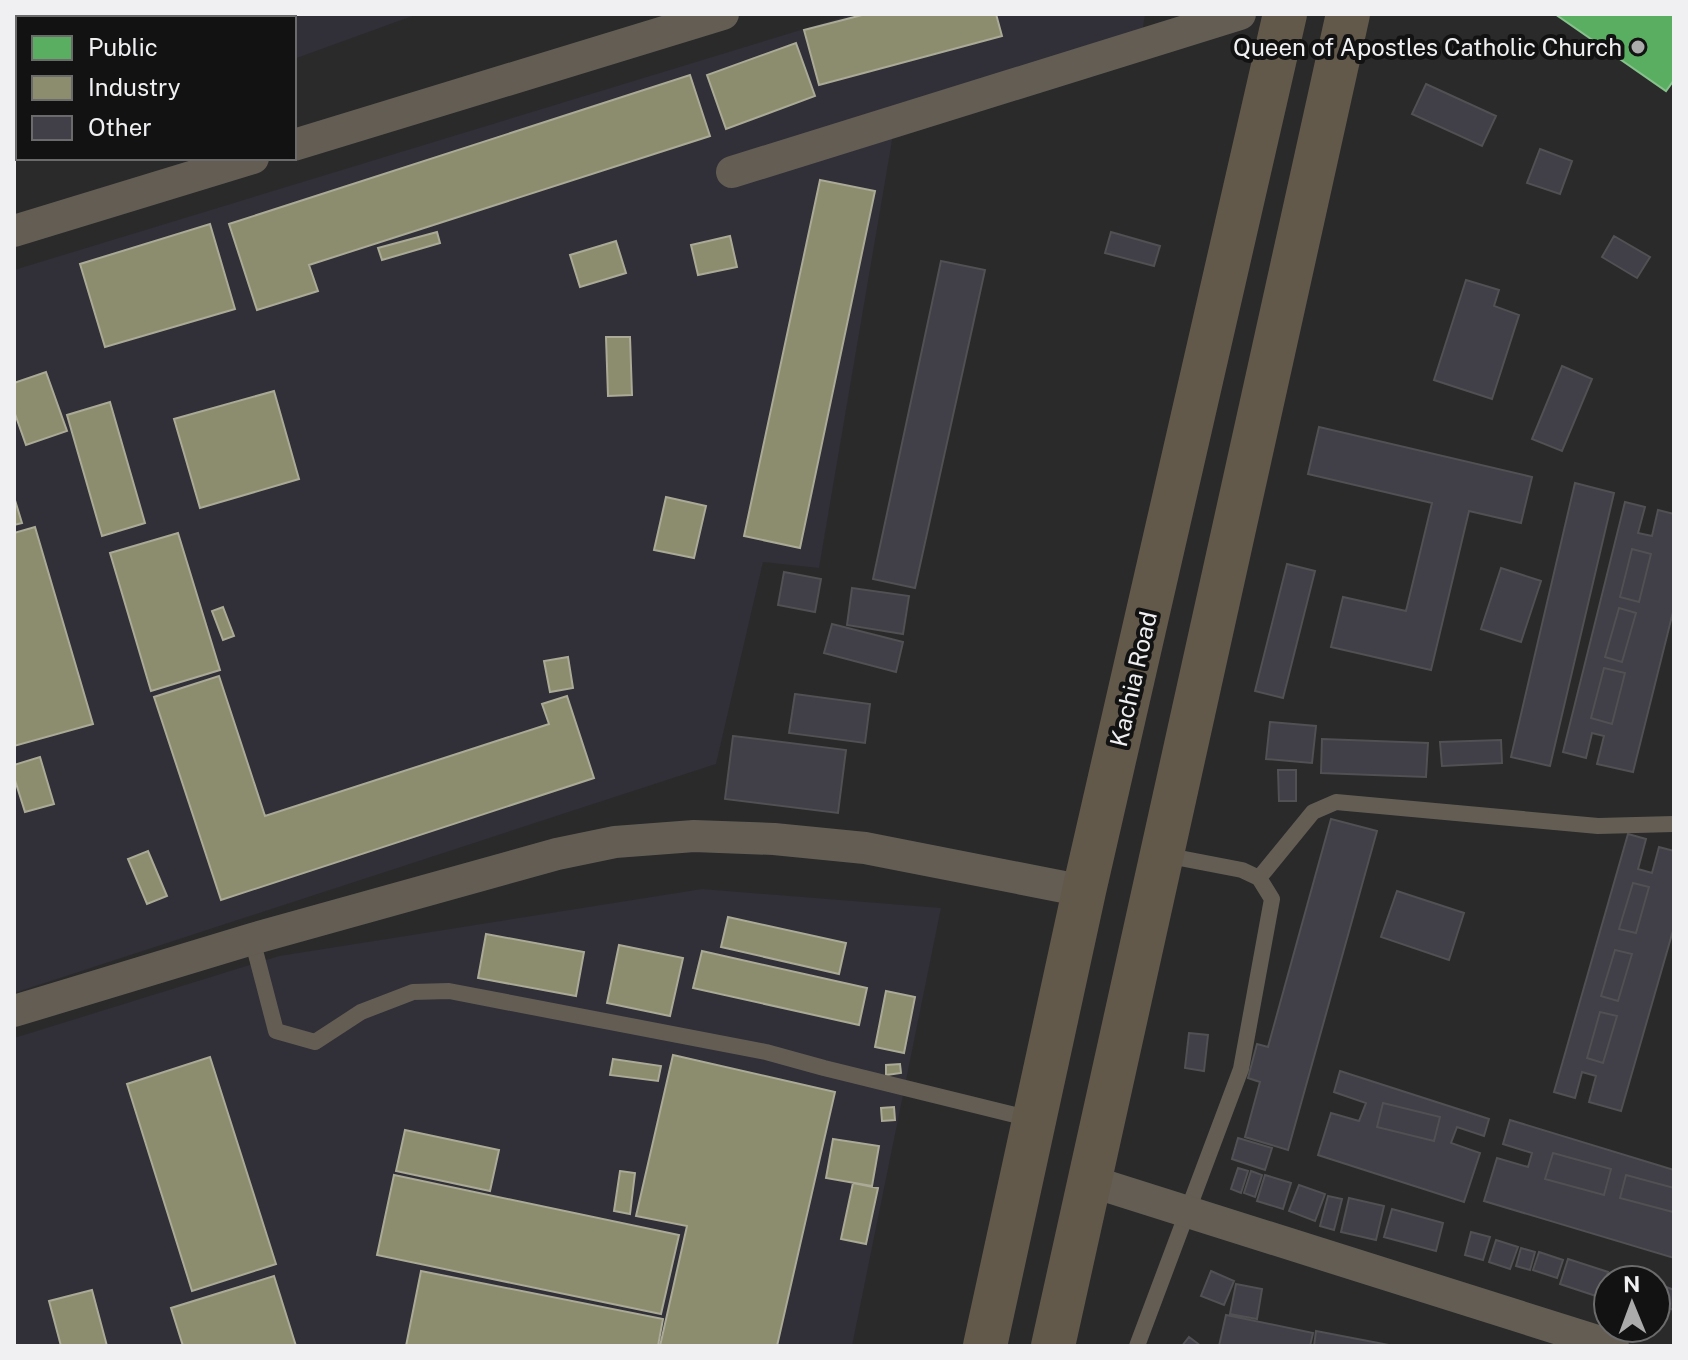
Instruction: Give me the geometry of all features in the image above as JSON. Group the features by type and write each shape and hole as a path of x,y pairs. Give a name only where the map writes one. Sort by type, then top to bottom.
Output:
{"main road":[{"name":"Kachia Road","path":"985,1346 1084,891 1285,14"},
{"path":"1053,1346 1348,14"}],"street":[{"path":"296,144 723,14"},
{"path":"732,172 1240,14"},
{"path":"14,231 246,160"},
{"path":"14,1011 252,939 557,854 615,842 694,836 774,839 865,848 1084,891"},
{"path":"1090,1181 1613,1346"}],"lane":[{"path":"1259,878 1313,812 1336,802 1598,826 1674,824"},
{"path":"1137,1346 1241,1069 1272,899 1259,878 1242,870 1162,854"},
{"path":"252,939 276,1031 315,1042 361,1012 413,992 449,991 766,1052 1034,1120"}],"shaded area":[{"path":"14,14 418,14 296,58 296,16 16,16 14,161"},
{"path":"853,14 1145,14 1142,34 895,123 819,568 763,562 716,764 14,993 14,270"},
{"path":"702,889 941,908 852,1346 14,1346 14,1038 279,956"}],"building: Public":[{"name":"Queen of Apostles Catholic Church","path":"1555,14 1674,14 1674,80 1666,91"}],"building: Industry":[{"path":"177,14 207,14 204,16"},
{"path":"229,14 274,14 273,16"},
{"path":"866,14 996,14 1002,36 819,85 804,30"},
{"path":"796,43 815,96 726,129 707,75"},
{"path":"690,75 710,136 309,265 318,291 257,310 229,224"},
{"path":"820,180 875,191 800,548 744,536"},
{"path":"210,224 235,309 105,347 80,264"},
{"path":"437,232 440,243 382,260 378,248"},
{"path":"730,236 737,267 698,275 691,245"},
{"path":"616,241 626,273 580,287 570,255"},
{"path":"606,337 630,337 632,395 608,396"},
{"path":"46,372 67,431 26,445 14,411 14,383"},
{"path":"274,391 299,479 200,508 174,419"},
{"path":"110,402 145,523 102,536 67,415"},
{"path":"14,497 22,523 14,525"},
{"path":"666,497 706,506 694,558 654,550"},
{"path":"35,527 93,724 14,746 14,533"},
{"path":"178,533 220,670 151,691 110,553"},
{"path":"223,607 234,636 223,640 212,611"},
{"path":"568,657 573,688 550,692 544,661"},
{"path":"219,676 265,816 549,724 542,704 567,696 594,778 221,900 154,697"},
{"path":"40,757 54,804 25,812 14,777 14,765"},
{"path":"148,851 167,896 147,904 128,859"},
{"path":"728,917 846,943 839,974 721,947"},
{"path":"486,934 584,952 576,996 478,978"},
{"path":"619,945 683,958 670,1016 607,1003"},
{"path":"702,951 867,988 859,1025 693,988"},
{"path":"886,991 915,997 904,1053 875,1047"},
{"path":"673,1055 835,1092 777,1346 660,1346 687,1226 636,1216"},
{"path":"210,1057 276,1264 192,1291 127,1084"},
{"path":"613,1059 661,1066 658,1081 610,1075"},
{"path":"900,1064 901,1073 886,1075 886,1065"},
{"path":"894,1107 895,1120 882,1121 881,1108"},
{"path":"405,1130 499,1150 490,1191 396,1171"},
{"path":"833,1139 879,1146 872,1186 826,1178"},
{"path":"620,1171 635,1173 630,1214 614,1211"},
{"path":"394,1175 679,1235 661,1314 377,1255"},
{"path":"853,1183 878,1188 866,1244 841,1239"},
{"path":"421,1271 663,1319 658,1346 406,1346"},
{"path":"274,1276 296,1346 183,1346 171,1308"},
{"path":"92,1290 107,1346 61,1346 49,1301"}],"building: Other":[{"path":"1426,84 1496,116 1482,146 1412,114"},
{"path":"1540,149 1572,161 1560,194 1527,183"},
{"path":"1111,232 1160,246 1154,266 1105,253"},
{"path":"1614,236 1650,257 1637,278 1602,257"},
{"path":"941,261 985,270 915,588 873,579"},
{"path":"1466,280 1499,290 1494,306 1519,315 1492,399 1434,380"},
{"path":"1562,366 1592,379 1562,451 1532,439"},
{"path":"1319,427 1532,477 1521,523 1469,511 1431,670 1331,647 1343,597 1406,611 1432,503 1308,474"},
{"path":"1575,483 1614,493 1550,766 1511,757"},
{"path":"1625,502 1645,507 1638,533 1652,536 1658,510 1674,514 1674,608 1633,772 1597,764 1604,736 1592,733 1586,758 1563,752","holes":["1632,549 1651,554 1639,602 1620,597","1619,608 1636,613 1622,662 1605,657","1604,668 1625,673 1612,724 1591,718"]},
{"path":"1632,549 1651,554 1639,602 1620,597"},
{"path":"1287,564 1315,571 1283,698 1255,691"},
{"path":"1501,568 1541,581 1521,642 1481,629"},
{"path":"784,572 821,579 815,612 778,605"},
{"path":"852,588 909,596 903,634 847,625"},
{"path":"1619,608 1636,613 1622,662 1605,657"},
{"path":"832,624 903,642 896,672 824,653"},
{"path":"1604,668 1625,673 1612,724 1591,718"},
{"path":"795,694 870,704 865,743 789,733"},
{"path":"1270,722 1316,726 1312,763 1266,759"},
{"path":"733,736 846,750 838,813 725,799"},
{"path":"1322,739 1428,743 1426,777 1321,773"},
{"path":"1501,740 1502,763 1442,766 1440,742"},
{"path":"1278,770 1296,770 1296,801 1279,801"},
{"path":"1331,819 1377,831 1288,1150 1245,1137 1260,1082 1248,1078 1257,1044 1268,1047"},
{"path":"1628,834 1646,839 1638,869 1652,873 1659,847 1674,851 1674,927 1621,1111 1589,1102 1596,1076 1582,1072 1575,1098 1554,1092","holes":["1633,883 1649,887 1636,933 1619,929","1615,950 1632,954 1618,1001 1601,996","1600,1012 1617,1016 1603,1063 1587,1058"]},
{"path":"1633,883 1649,887 1636,933 1619,929"},
{"path":"1397,891 1464,913 1449,960 1381,937"},
{"path":"1615,950 1632,954 1618,1001 1601,996"},
{"path":"1600,1012 1617,1016 1603,1063 1587,1058"},
{"path":"1189,1033 1208,1035 1204,1071 1185,1068"},
{"path":"1340,1071 1489,1119 1484,1136 1457,1127 1451,1143 1480,1153 1464,1202 1318,1155 1331,1113 1359,1121 1366,1103 1334,1092","holes":["1383,1103 1440,1117 1434,1141 1377,1127"]},
{"path":"1383,1103 1440,1117 1434,1141 1377,1127"},
{"path":"1510,1120 1674,1170 1674,1188 1626,1175 1620,1198 1674,1210 1674,1258 1484,1201 1497,1158 1528,1167 1532,1153 1503,1144","holes":["1553,1153 1611,1169 1604,1195 1545,1179"]},
{"path":"1238,1138 1272,1148 1265,1170 1232,1159"},
{"path":"1553,1153 1611,1169 1604,1195 1545,1179"},
{"path":"1238,1168 1248,1171 1241,1193 1231,1189"},
{"path":"1251,1171 1262,1175 1255,1197 1244,1193"},
{"path":"1265,1175 1291,1183 1283,1209 1257,1201"},
{"path":"1626,1175 1674,1188 1673,1212 1620,1198"},
{"path":"1299,1185 1325,1194 1315,1221 1289,1211"},
{"path":"1328,1196 1342,1199 1334,1230 1320,1226"},
{"path":"1349,1198 1384,1206 1376,1240 1341,1232"},
{"path":"1392,1209 1443,1223 1436,1251 1384,1237"},
{"path":"1471,1232 1490,1237 1483,1260 1465,1255"},
{"path":"1496,1240 1518,1247 1510,1269 1489,1262"},
{"path":"1521,1248 1535,1252 1530,1270 1516,1266"},
{"path":"1539,1252 1563,1260 1557,1278 1533,1270"},
{"path":"1568,1259 1592,1267 1592,1295 1560,1284"},
{"path":"1211,1271 1234,1281 1224,1305 1201,1296"},
{"path":"1236,1284 1262,1289 1257,1319 1230,1314"},
{"path":"1672,1289 1674,1290 1672,1309"},
{"path":"1226,1315 1313,1333 1310,1346 1219,1346"},
{"path":"1316,1331 1394,1346 1314,1346"},
{"path":"1189,1337 1201,1346 1182,1346"}],"place":[{"name":"Queen of Apostles Catholic Church","path":"1638,47"}]}
